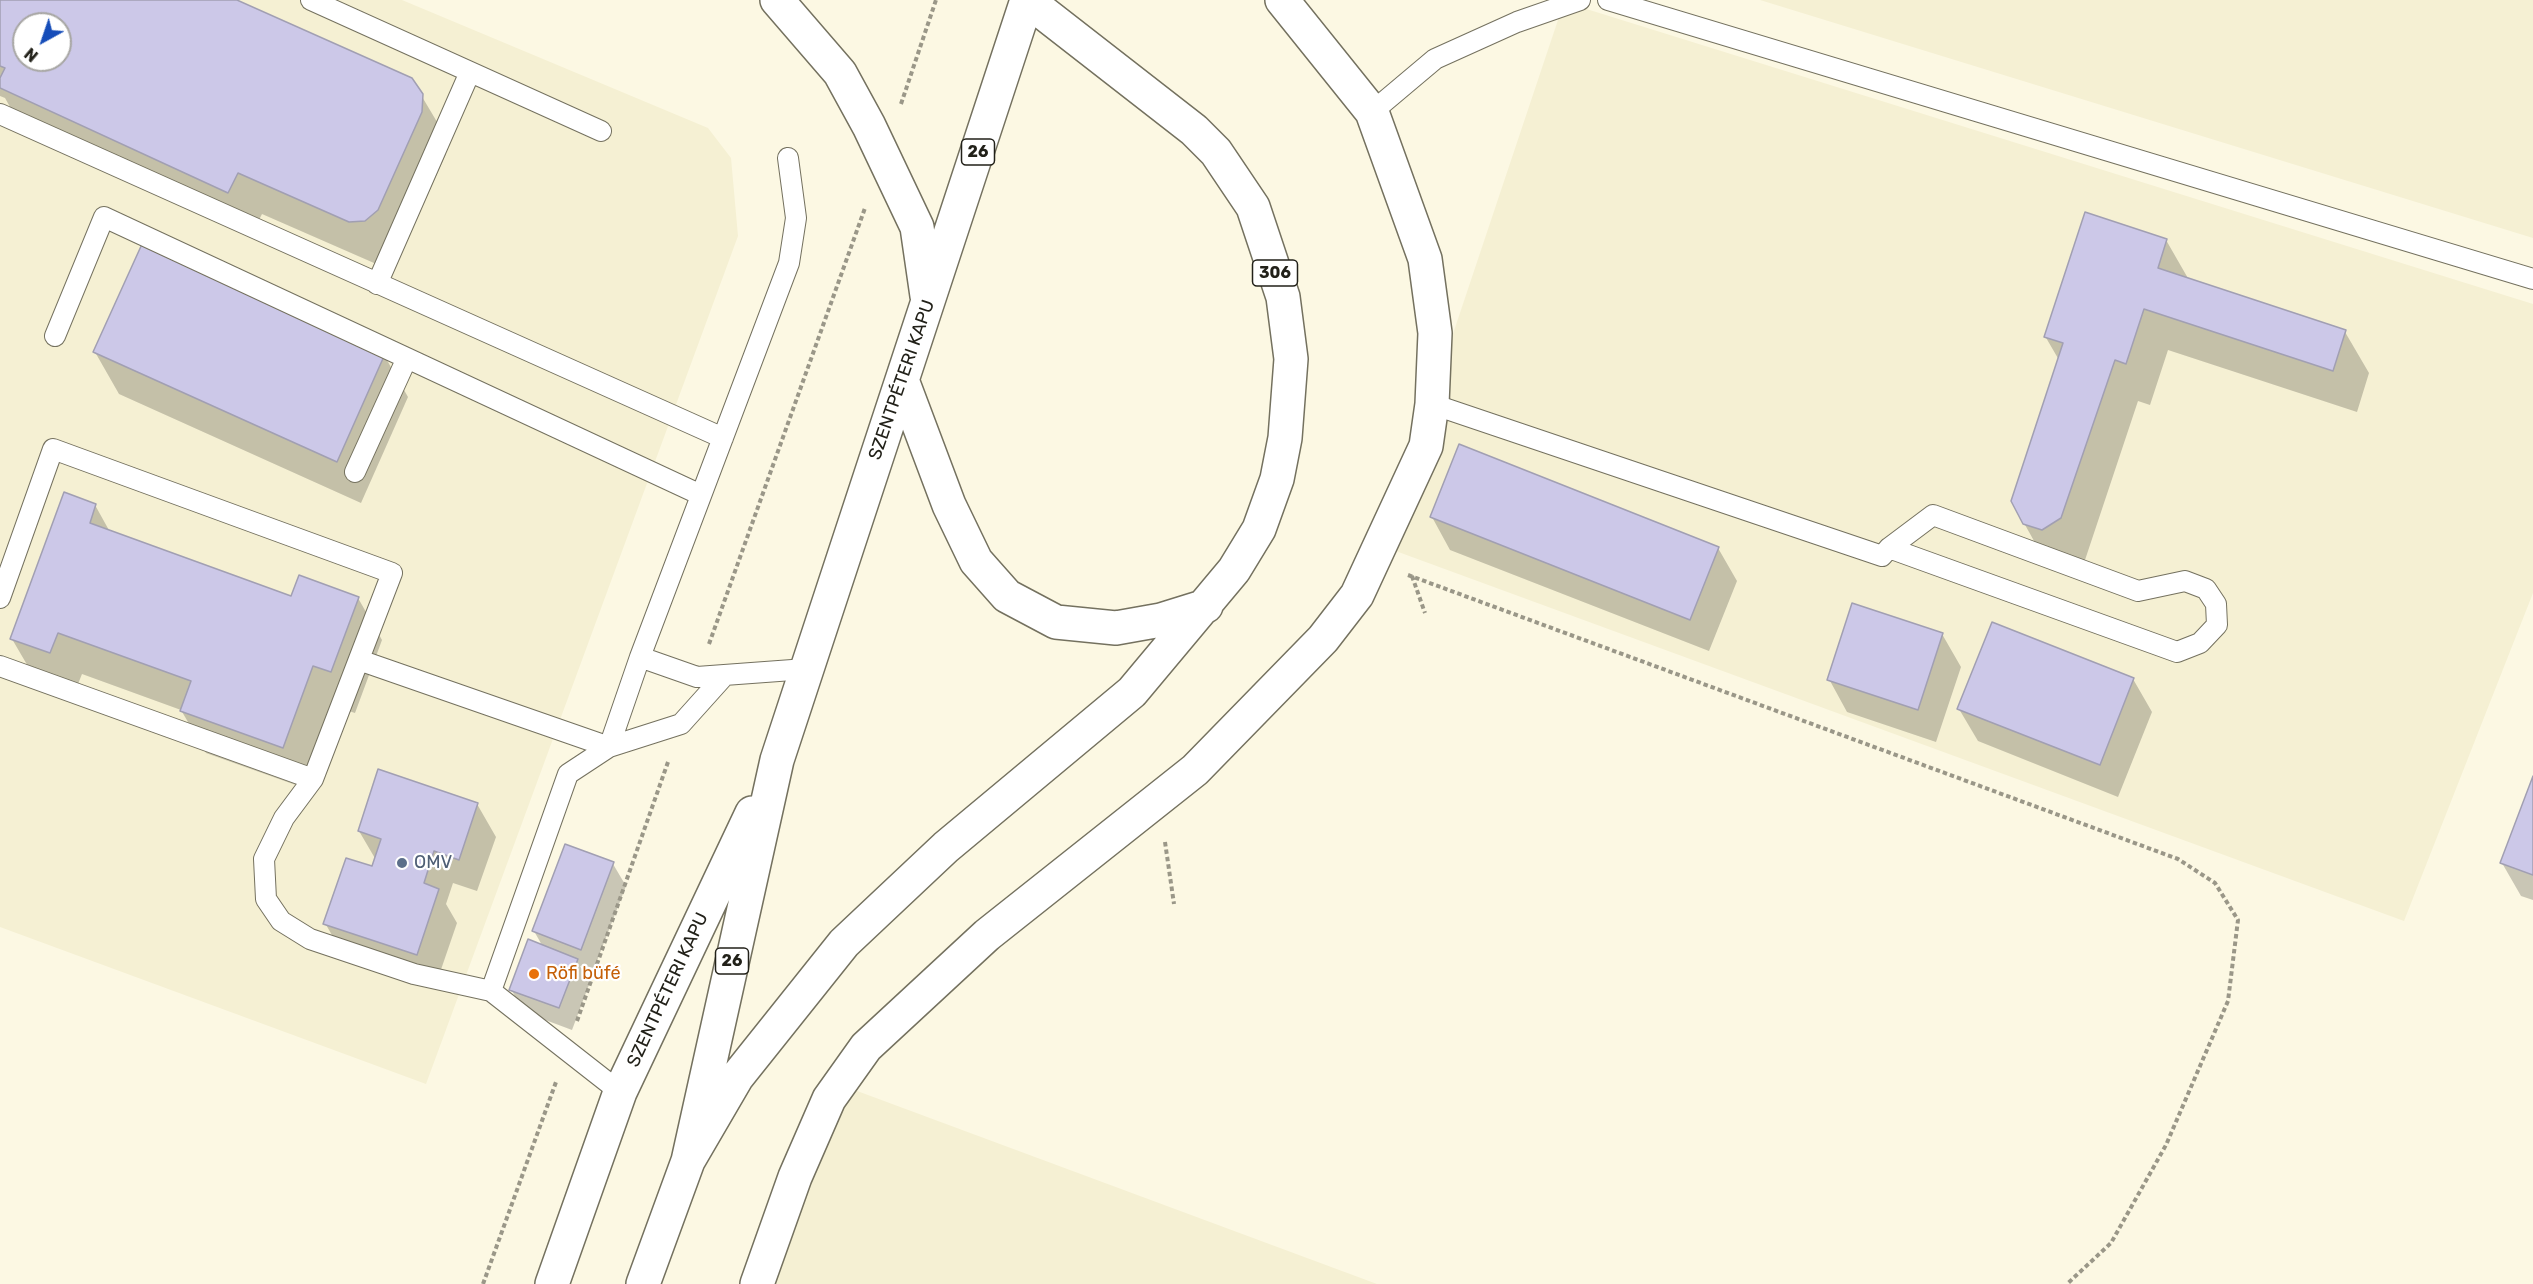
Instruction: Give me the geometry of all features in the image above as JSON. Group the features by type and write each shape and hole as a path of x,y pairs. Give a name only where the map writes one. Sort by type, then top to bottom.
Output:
{"main road":[{"path":"777,0 840,73 869,126 917,227 928,304"},
{"name":"SZENTPÉTERI KAPU","path":"688,1161 777,760 1027,0"},
{"name":"306","path":"1027,0 1194,130 1216,152 1253,207 1283,297 1291,359 1285,438 1277,479 1258,529 1234,570 1206,606"},
{"path":"758,1284 795,1177 829,1099 866,1047 987,935 1195,770 1323,639 1357,595 1426,446 1432,404 1435,333 1425,259 1372,112 1282,0"},
{"path":"902,380 949,506 976,561 1007,596 1056,622 1116,628 1161,620 1206,606"},
{"path":"688,1161 737,1077 844,943 946,847 1132,692 1206,606"},
{"name":"SZENTPÉTERI KAPU","path":"552,1284 620,1092 777,760"},
{"name":"26","path":"643,1284 688,1161"}],"lane":[{"path":"311,0 601,131"},
{"path":"1372,112 1435,59 1517,22 1580,0"},
{"path":"1608,0 2533,279"},
{"path":"377,284 470,72"},
{"path":"0,114 723,438"},
{"path":"609,747 640,657 789,263 796,218 788,158"},
{"path":"55,336 104,217 701,495"},
{"path":"355,472 407,357"},
{"path":"1432,404 1882,556 1889,548 1933,515 2138,591 2185,581 2206,589 2216,604 2217,625 2200,643 2177,652 1889,548"},
{"path":"0,598 54,449 392,573 313,779 284,818 264,859 266,899 281,921 310,939 414,974 491,991 620,1092"},
{"path":"640,657 698,677 806,669"},
{"path":"358,660 609,747"},
{"path":"0,666 313,779"},
{"path":"491,991 568,774 609,747 681,724 725,675"}],"path":[{"path":"1374,562 2178,859 2215,883 2238,920 2228,1001 2161,1155 2111,1243 2067,1284"},
{"path":"1412,576 1425,613"},
{"path":"1163,796 1165,840 1173,904"}],"shaded area":[{"path":"0,0 402,0 708,128 731,158 738,236 426,1084 0,927"},
{"path":"1760,0 2533,0 2533,238"},
{"path":"1564,2 2533,304 2533,593 2404,921 1382,546"},
{"path":"841,1085 1377,1284 770,1284"}],"building":[{"path":"0,0 237,0 412,78 423,94 422,112 378,210 365,221 349,222 238,173 228,193 0,88 0,78 5,68 0,66"},
{"path":"2085,212 2167,239 2158,268 2346,330 2333,371 2144,309 2126,364 2115,360 2061,518 2042,530 2023,524 2011,501 2063,343 2044,337"},
{"path":"142,244 385,354 337,462 93,352"},
{"path":"1459,444 1719,547 1690,620 1430,517"},
{"path":"64,492 96,504 90,523 291,596 299,575 359,597 331,672 313,666 283,748 180,711 191,681 58,633 50,653 10,639"},
{"path":"1852,603 1943,633 1918,710 1827,680"},
{"path":"1992,622 2134,678 2100,765 1957,709"},
{"name":"OMV","path":"378,769 478,803 459,860 434,851 424,883 439,889 417,955 323,924 346,858 372,866 381,839 358,831"},
{"path":"2533,776 2533,875 2500,863"},
{"path":"565,844 614,862 581,950 532,931"},
{"path":"528,939 578,959 559,1008 509,990"}],"place":[{"name":"OMV","path":"402,863"},
{"name":"Röfi büfé","path":"534,974"}]}
